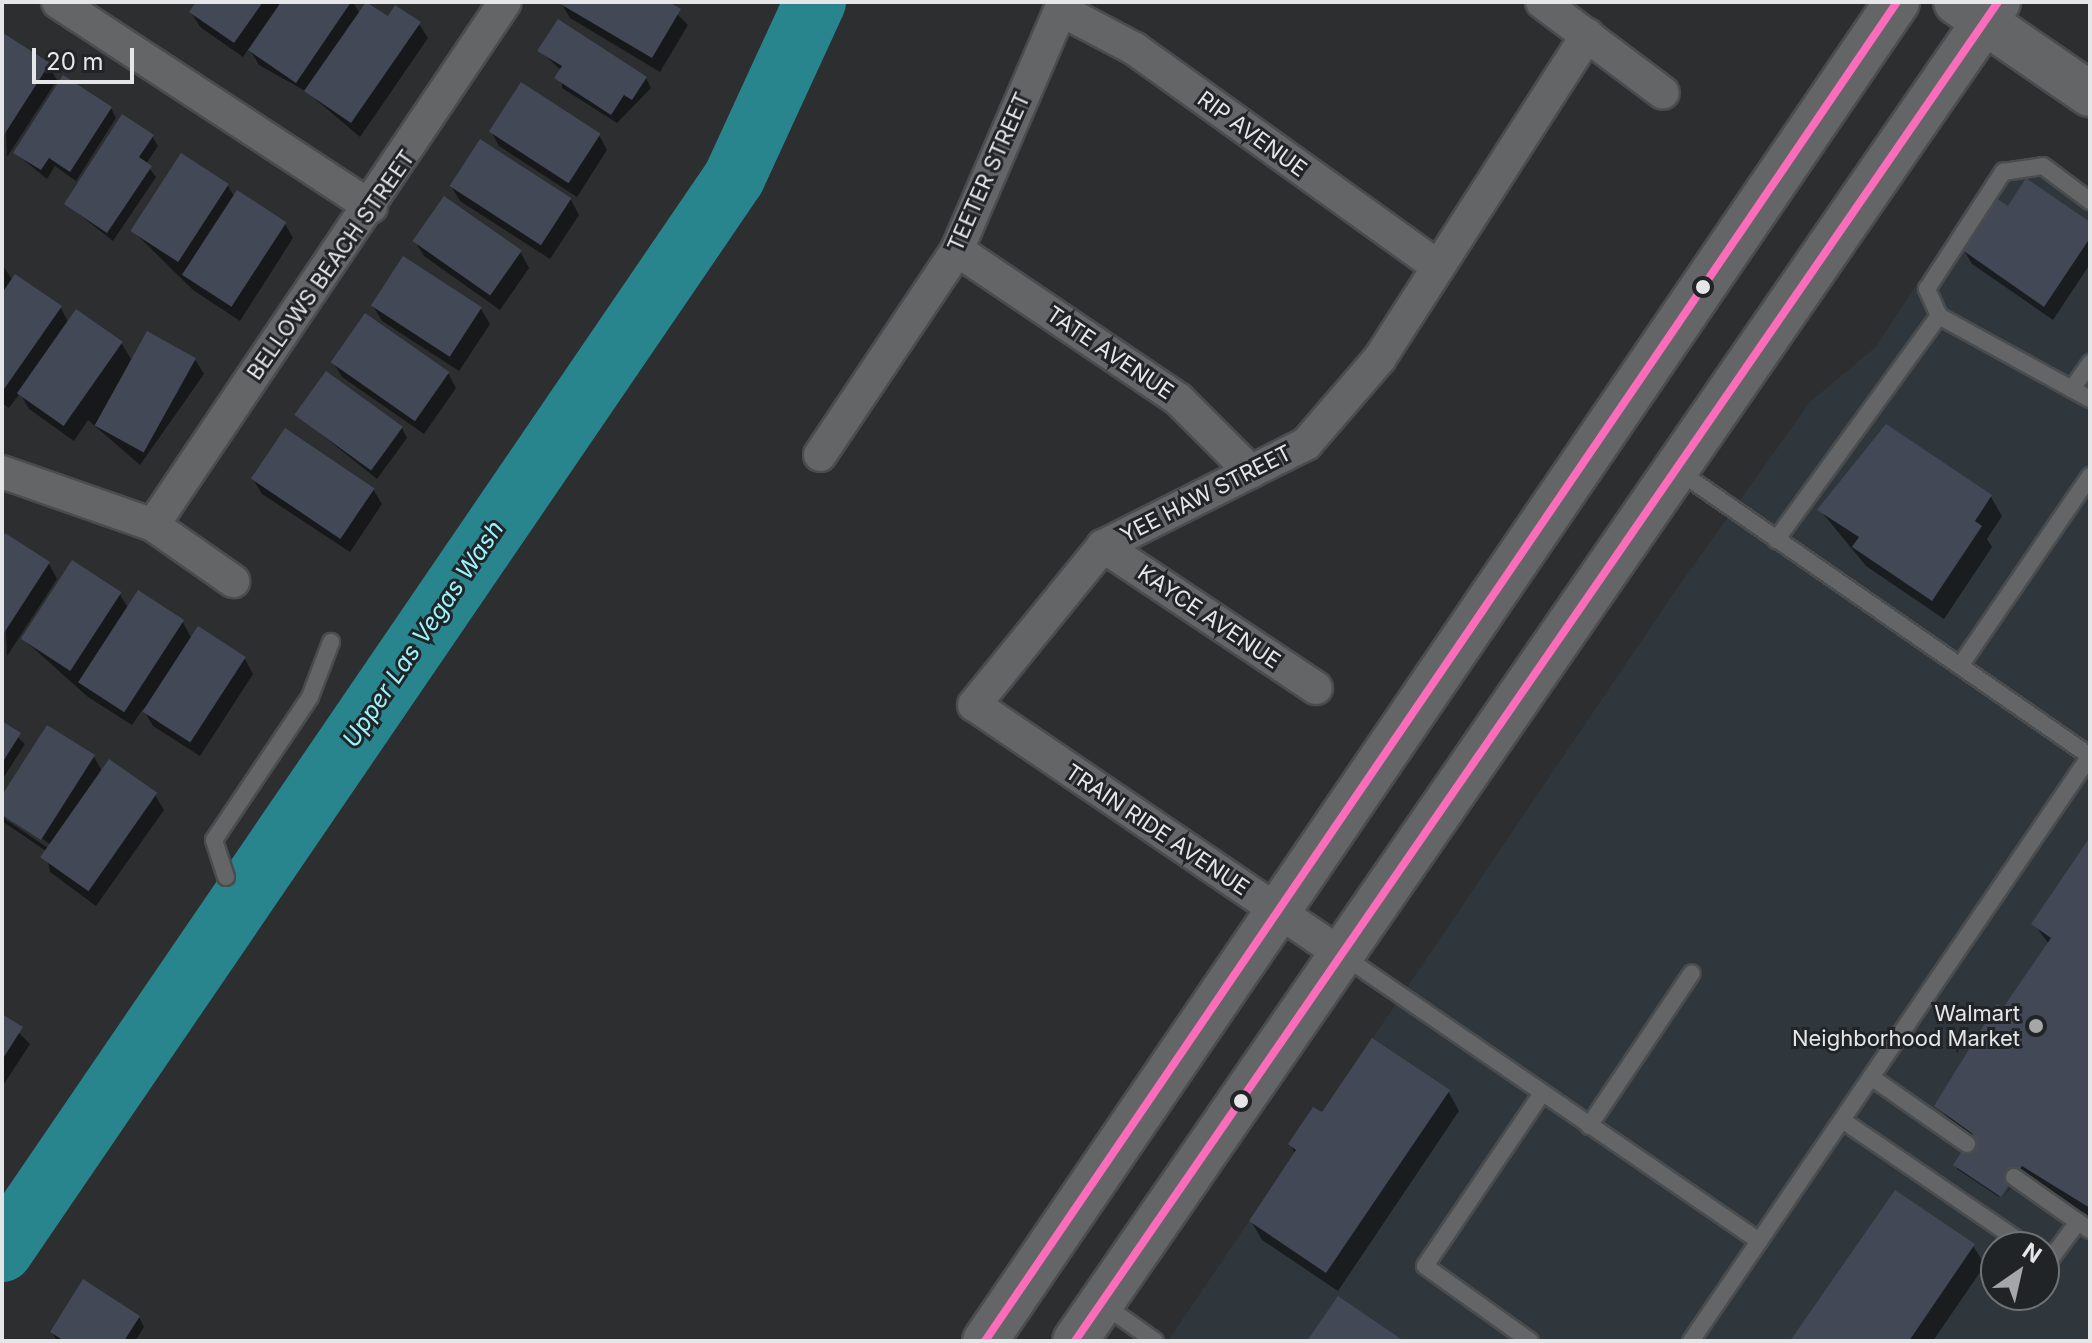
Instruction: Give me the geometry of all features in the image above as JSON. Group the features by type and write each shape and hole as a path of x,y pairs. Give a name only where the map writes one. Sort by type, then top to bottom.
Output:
{"main road":[{"path":"985,1341 1897,2"},
{"path":"1075,1341 1676,469 1980,8 2090,94"}],"street":[{"path":"58,2 371,207"},
{"name":"BELLOWS BEACH STREET","path":"153,525 371,207 505,2"},
{"path":"1542,2 1663,93"},
{"name":"TEETER STREET","path":"820,455 957,250 1063,6"},
{"name":"RIP AVENUE","path":"1063,6 1135,49 1438,267"},
{"name":"YEE HAW STREET","path":"974,705 1103,546 1306,444 1380,358 1587,35"},
{"name":"TATE AVENUE","path":"957,250 1178,399 1251,472"},
{"path":"2,472 153,525 233,581"},
{"name":"KAYCE AVENUE","path":"1103,546 1316,688"},
{"name":"TRAIN RIDE AVENUE","path":"974,705 1341,954"}],"lane":[{"path":"2090,201 2043,166 2003,172 1927,289 1939,316 2090,399"},
{"path":"1776,540 1939,316"},
{"path":"2072,389 2090,363"},
{"path":"1676,469 2090,756 1691,1341"},
{"path":"1960,666 2090,476"},
{"path":"226,877 214,840 310,697 331,642"},
{"path":"1341,954 1759,1241"},
{"path":"1589,1126 1692,973"},
{"path":"1871,1077 1967,1144"},
{"path":"1530,1341 1425,1266 1542,1093"},
{"path":"1842,1120 2005,1231"},
{"path":"2014,1177 2084,1226 2060,1250"},
{"path":"1101,1303 1155,1341"}],"shaded area":[{"path":"1997,161 2051,162 2090,188 2090,1341 1168,1341 1671,597 1810,402 1876,347"}],"building":[{"path":"196,2 263,2 234,43 189,12"},
{"path":"281,2 351,2 296,83 248,50"},
{"path":"366,2 388,16 395,5 421,22 351,123 304,91"},
{"path":"557,2 669,2 681,9 652,58"},
{"path":"558,19 647,77 632,100 624,95 611,115 554,78 562,66 537,51"},
{"path":"2,35 50,63 2,138"},
{"path":"63,75 112,107 70,172 49,158 41,170 13,153"},
{"path":"521,82 601,134 569,183 489,131"},
{"path":"122,114 154,135 139,157 152,166 107,233 64,204"},
{"path":"480,139 571,198 541,245 450,186"},
{"path":"181,153 229,184 178,262 130,231"},
{"path":"2026,178 2090,222 2090,238 2044,307 1961,249 1993,196 2008,206"},
{"path":"237,190 286,222 231,307 182,275"},
{"path":"444,196 522,250 490,296 412,241"},
{"path":"403,256 482,307 450,357 371,305"},
{"path":"15,274 62,306 2,392 2,293"},
{"path":"76,309 123,342 64,426 17,393"},
{"path":"365,313 449,372 415,421 331,362"},
{"path":"147,331 196,358 144,453 95,425"},
{"path":"326,371 403,427 371,471 294,415"},
{"path":"1886,424 1992,495 1975,521 1982,526 1932,601 1852,547 1859,537 1817,510"},
{"path":"285,428 375,488 340,539 251,479"},
{"path":"5,533 50,562 2,636 2,538"},
{"path":"72,560 121,592 70,671 21,639"},
{"path":"138,590 184,620 124,712 78,682"},
{"path":"198,626 246,657 190,743 142,712"},
{"path":"2,721 21,733 2,763"},
{"path":"47,725 95,755 41,840 2,815 2,795"},
{"path":"109,759 157,793 89,891 40,857"},
{"name":"Walmart Neighborhood Market","path":"2090,837 2090,1208 2022,1166 2001,1197 1953,1165 1973,1134 1934,1106 1997,1004 2003,1008 2051,938 2031,924"},
{"path":"2,1014 23,1027 2,1060"},
{"path":"1372,1038 1450,1090 1326,1273 1249,1221 1296,1150 1288,1144 1313,1107 1322,1112"},
{"path":"1895,1190 1975,1244 1909,1341 1790,1341"},
{"path":"83,1279 140,1316 124,1341 64,1341 50,1332"},
{"path":"1338,1296 1404,1341 1307,1341"}],"waterway":[{"name":"Upper Las Vegas Wash","path":"2,1251 734,178 815,2"}],"transit line":[{"path":"985,1341 1897,2"},
{"path":"1075,1341 1998,2"}],"place":[{"name":"Walmart Neighborhood Market","path":"2036,1026"}]}
